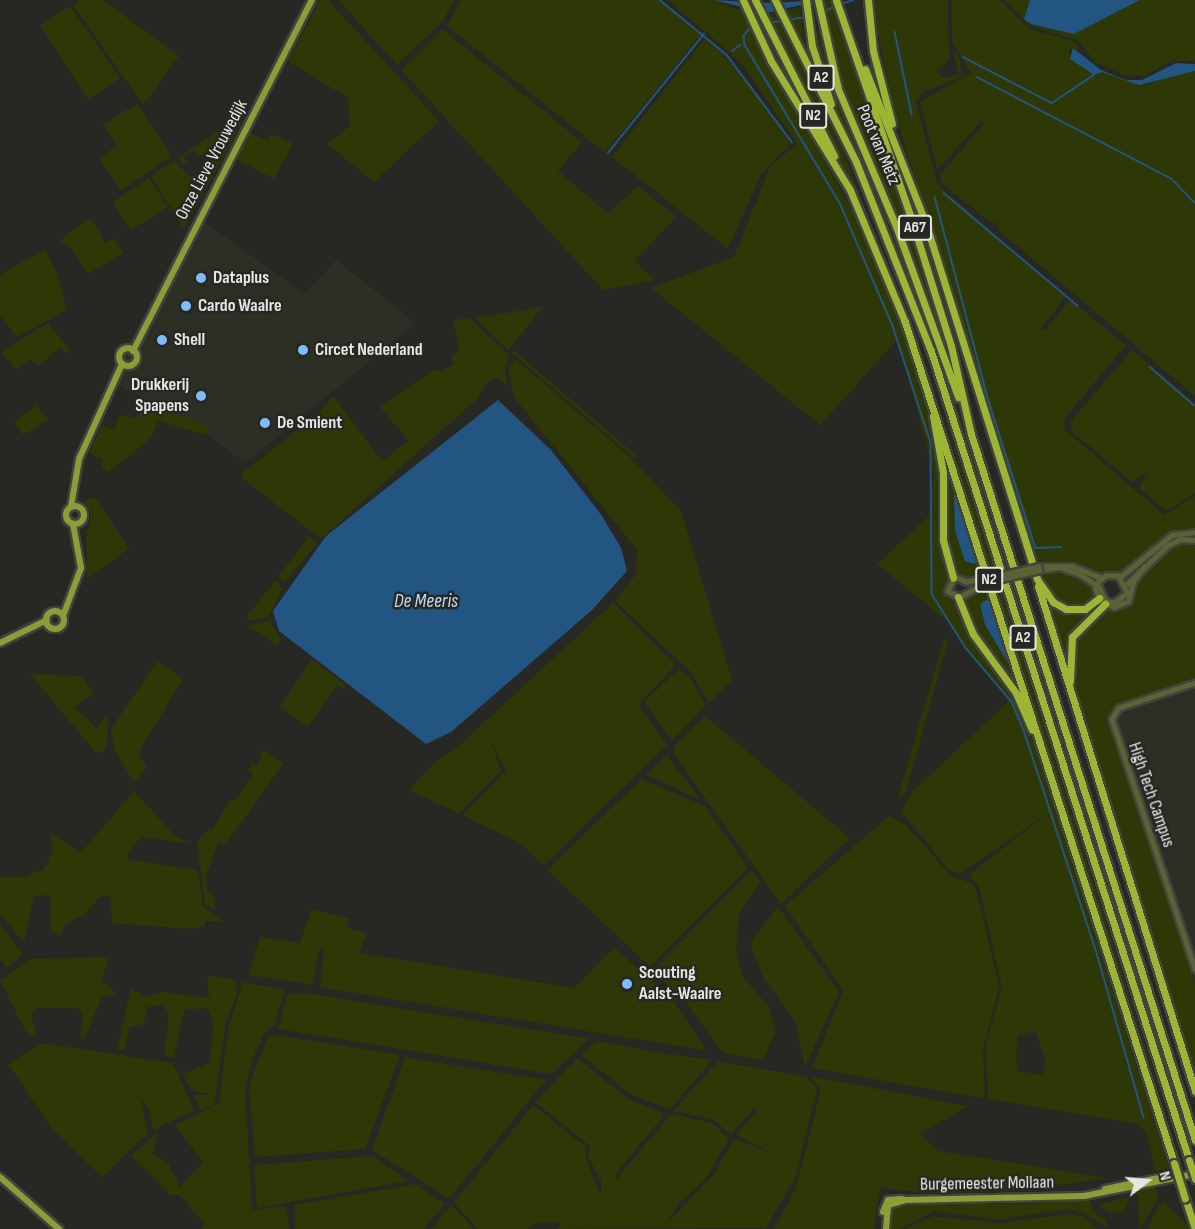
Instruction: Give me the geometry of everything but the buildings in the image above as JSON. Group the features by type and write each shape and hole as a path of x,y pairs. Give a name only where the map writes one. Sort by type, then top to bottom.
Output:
{"highway":[{"path":"743,0 759,38 850,190"},
{"name":"N2","path":"755,0 774,44 850,190 883,264 931,396 1195,1229"},
{"path":"775,0 838,123"},
{"name":"Poot van Metz","path":"806,0 809,31 838,123"},
{"name":"Poot van Metz","path":"818,0 821,27 838,89 919,286 970,434"},
{"name":"A67","path":"836,0 932,282 970,434"},
{"name":"Poot van Metz","path":"868,0 868,17 897,140"},
{"name":"N2","path":"845,27 897,140 1037,579 1053,602 1076,611 1099,598"},
{"name":"A2","path":"838,123 931,351 1195,1174"},
{"name":"N2","path":"931,396 943,473 943,540 953,578"},
{"name":"A2","path":"970,434 1195,1140"},
{"name":"N2","path":"1021,530 1195,1090"},
{"name":"N2","path":"957,597 973,634 1016,693 1047,763"},
{"name":"N2","path":"1078,718 1068,666 1070,643 1083,621 1107,603"}],"main road":[{"name":"Onze Lieve Vrouwedijk","path":"131,350 312,0"},
{"path":"0,643 48,623 60,627 61,614 73,599 81,568 76,524 66,516 74,507 74,486 79,459 124,365 120,353 131,350 136,360 124,365"},
{"path":"74,507 84,516 76,524"},
{"path":"48,623 51,613 61,614"},
{"name":"Burgemeester Mollaan","path":"885,1229 887,1208 905,1200 1069,1197 1195,1174"},
{"path":"0,1177 57,1229"}],"street":[{"path":"984,581 957,597 948,591 953,578 966,582 984,581 1040,568 1072,566 1102,578 1120,577 1172,535 1195,532"},
{"path":"1102,578 1097,586 1099,598 1107,603 1125,604 1129,586 1144,567 1168,545 1195,540"},
{"path":"1040,568 1065,568 1097,586 1107,603"},
{"path":"1120,577 1129,586"},
{"path":"966,582 968,590"},
{"name":"High Tech Campus","path":"1195,683 1119,708 1112,719 1195,969"}],"shaded area":[{"path":"198,218 305,294 336,260 416,323 245,463 195,425 109,380"},
{"path":"1195,510 1195,1030 1079,667 1150,596 1116,559"}],"green space":[{"path":"79,0 103,0 179,56 143,105 73,5"},
{"path":"320,0 328,0 439,121 374,182 327,144 350,126 348,98 288,61"},
{"path":"338,0 455,0 442,22 397,65"},
{"path":"461,0 658,0 702,33 605,153 447,26"},
{"path":"668,0 714,0 742,11 864,232 913,358 938,443 940,529 950,575 945,590 1004,676 1027,723 1169,1168 1155,1171 1147,1134 1139,1124 988,1099 986,1045 1002,987 979,887 969,875 1048,813 960,874 949,870 901,811 913,791 1010,700 973,659 952,625 877,564 929,516 934,473 898,339 820,425 651,288 734,257 771,165 797,144 741,62","holes":["1035,1031 1046,1062 1042,1075 1018,1071 1016,1059 1018,1036"]},
{"path":"824,0 830,0 843,29 950,356 842,87"},
{"path":"871,0 948,0 949,59 936,72 945,78 958,74 953,49 960,59 961,77 924,92 916,102 938,185 1066,297 1040,329 1044,331 1070,300 1126,345 1064,419 1065,430 1164,515 1195,496 1195,530 1172,532 1124,574 1098,574 1064,562 1036,564 894,111"},
{"path":"952,0 1000,0 1029,29 1076,42 1080,50 1069,49 1070,59 1094,75 1102,72 1147,85 1173,73 1195,71 1195,396 996,228 1000,219 994,225 941,183 940,175 984,124 981,122 937,169 920,102 971,73 952,42"},
{"path":"1004,0 1030,0 1024,18 1031,24 1074,34 1140,0 1195,0 1195,61 1169,62 1144,76 1124,75 1095,62 1079,41 1030,26"},
{"path":"70,6 120,78 88,100 40,25"},
{"path":"799,8 803,35 814,75 784,11"},
{"path":"766,13 774,13 841,147 929,371 860,204"},
{"path":"442,29 582,142 558,171 608,213 638,186 676,217 635,261 655,280 603,290 404,73 402,69"},
{"path":"817,29 834,90 938,349 1009,569 923,318 828,91 813,42"},
{"path":"706,37 752,86 791,143 761,174 728,249 612,157"},
{"path":"137,104 172,156 121,191 99,158 117,146 103,124"},
{"path":"247,112 238,129 224,130 210,154 198,155 194,150 184,156 187,162 183,165 177,158"},
{"path":"232,129 237,132 184,229 151,176 174,161 187,174 205,182 209,175 204,172 226,131"},
{"path":"250,133 268,141 271,134 293,143 274,179 236,159"},
{"path":"149,178 168,208 130,230 113,202"},
{"path":"91,218 105,243 114,239 123,253 88,274 68,244 59,241"},
{"path":"45,249 58,275 67,310 17,337 0,316 0,275"},
{"path":"543,306 509,350 475,318 530,309"},
{"path":"470,318 510,356 505,367 507,385 495,378 486,383 477,399 321,539 242,478 242,473 315,417 333,396 382,461 409,441 380,407 434,370 441,372 454,364 451,358 459,348 453,320"},
{"path":"48,323 69,350 65,353 61,347 39,365 29,360 16,370 1,352"},
{"path":"1132,350 1195,403 1195,493 1166,511 1139,488 1148,472 1132,482 1070,430 1073,423 1067,426"},
{"path":"514,351 637,456 635,459 512,353"},
{"path":"515,359 631,458 681,511 732,680 709,703 691,672 615,601 636,574 637,550 514,397 508,367"},
{"path":"939,398 959,460 996,573 990,574"},
{"path":"143,401 210,427 206,435 158,421 152,437 109,472 102,467 103,460 89,453 102,426 114,430 120,414 135,419"},
{"path":"37,405 48,420 23,435 14,421"},
{"path":"940,435 984,574 971,579 954,575 947,552"},
{"path":"95,498 129,548 87,579 86,534 91,517 85,500"},
{"path":"309,536 317,543 285,582 278,577"},
{"path":"1184,541 1195,542 1195,681 1117,706 1109,718 1195,983 1195,1080 1072,679 1073,638 1105,608 1115,609 1129,602 1136,581 1168,549"},
{"path":"1063,570 1093,587 1093,600 1084,607 1069,608 1054,601 1039,573"},
{"path":"276,580 282,589 269,617 249,621 246,617"},
{"path":"999,583 1056,764 1182,1161 993,585"},
{"path":"988,586 1024,705 974,633 962,599","holes":["988,599 1007,660 985,625 980,604"]},
{"path":"1041,589 1069,612 1095,608 1070,637 1066,666"},
{"path":"613,603 676,665 638,705 667,745 544,865 518,842 463,816 506,771 490,739 501,771 459,814 410,790 433,764 463,742"},
{"path":"270,621 281,639 277,646 248,626"},
{"path":"944,638 948,641 905,794 898,798"},
{"path":"312,659 345,685 346,692 338,684 308,727 280,707"},
{"path":"157,661 183,679 142,746 139,755 147,767 134,783 114,749 111,729"},
{"path":"679,669 690,677 706,706 672,741 644,702"},
{"path":"30,674 81,676 94,693 74,707 96,728 108,713 107,748 97,754"},
{"path":"705,716 850,838 781,904 674,755 674,746"},
{"path":"263,749 283,764 225,845 219,843 215,850 206,876 207,889 215,899 214,909 205,904 197,842 209,829 213,830 229,801 235,800 253,775 248,769 252,764 258,766"},
{"path":"667,755 700,799 646,775"},
{"path":"641,779 705,806 748,868 650,967 547,870"},
{"path":"134,791 176,837 193,844 140,837 126,859 198,870 203,907 225,921 206,921 204,927 188,929 112,923 110,895 98,898 86,914 65,924 60,936 50,931 50,895 34,896 24,943 0,914 0,877 23,877 44,869 52,852 51,832 78,852 87,846"},
{"path":"889,816 905,824 952,877 972,883 977,892 999,987 983,1049 985,1099 812,1068 843,991 785,906"},
{"path":"752,870 760,882 739,914 736,952 743,977 769,1007 776,1031 763,1060 723,1053 688,1005 653,970"},
{"path":"778,906 839,992 805,1067 795,1021 763,977 750,944"},
{"path":"312,909 350,919 347,928 367,933 359,953 574,988 614,947 673,1001 707,1051 320,987 324,949 320,947 312,985 248,975 260,937 300,943"},
{"path":"0,924 23,954 7,968 0,960"},
{"path":"102,957 108,959 102,980 116,994 101,998 86,1037 80,1038 83,1013 77,1008 36,1008 31,1015 37,1034 32,1036 25,1030 0,980 31,959"},
{"path":"207,975 236,980 237,993 226,1022 214,1106 201,1110 193,1095 209,1095 190,1089 183,1074 210,1062 213,1025 208,1008 184,1010 174,1057 164,1055 169,1014 163,1005 147,1007 144,1024 129,1027 125,1050 117,1049 131,988 144,997 164,992 209,998"},
{"path":"243,982 285,990 274,1025 265,1032 253,1058 245,1088 252,1210 285,1206 290,1229 201,1229 205,1224 179,1195 170,1195 131,1156 158,1132 153,1154 168,1163 180,1187 203,1162 175,1125 219,1104 228,1029"},
{"path":"288,994 312,994 590,1039 551,1074 278,1029"},
{"path":"276,1035 400,1055 365,1149 255,1157 249,1086 268,1036"},
{"path":"597,1041 712,1060 670,1109 631,1095 581,1055"},
{"path":"41,1043 173,1063 194,1111 153,1130 149,1109 140,1096 148,1133 102,1177 51,1128 8,1064"},
{"path":"405,1057 546,1080 449,1199 372,1150"},
{"path":"577,1058 628,1099 665,1114 614,1176 617,1179 671,1114 712,1123 729,1139 705,1180 678,1204 667,1223 713,1176 734,1139 775,1154 736,1135 756,1112 754,1108 731,1134 712,1119 673,1111 718,1061 807,1077 817,1089 796,1176 766,1228 557,1229 562,1223 550,1222 535,1223 528,1229 477,1229 454,1202 533,1105 586,1147 586,1158 601,1197 601,1181 588,1156 590,1146 535,1102"},
{"path":"811,1076 967,1106 921,1134 938,1151 1109,1178 1025,1190 937,1193 957,1181 954,1178 928,1193 880,1188 874,1229 774,1229 795,1190 814,1119 820,1090"},
{"path":"372,1156 408,1181 257,1208 254,1165"},
{"path":"416,1184 445,1204 424,1229 295,1229 294,1205"},
{"path":"1154,1185 1159,1197 1140,1229 1137,1189"},
{"path":"1131,1196 1124,1212 1111,1213 1098,1205"},
{"path":"1087,1197 1098,1216 1105,1217 1108,1229 1084,1213 1068,1209 996,1220 935,1211 899,1229 887,1229 889,1209 899,1204 1026,1204"},
{"path":"1164,1202 1189,1229 1148,1229 1158,1205"},
{"path":"451,1205 467,1221 473,1229 431,1229"},
{"path":"1069,1214 1084,1217 1097,1229 905,1229 933,1216 999,1223"}],"water":[{"path":"714,0 770,3 823,0 766,13"},
{"path":"1030,0 1140,0 1074,34 1031,24 1024,19"},
{"path":"1073,48 1101,70 1126,80 1142,80 1176,63 1195,64 1195,71 1139,85 1102,72 1094,75 1070,59"},
{"name":"De Meeris","path":"498,400 551,450 602,516 621,548 627,571 592,610 451,732 426,744 279,631 273,611 326,536"},
{"path":"954,493 976,562 974,564 965,561 955,531"},
{"path":"988,599 1008,663 985,625 980,604"}],"waterway":[{"path":"660,0 727,55 792,142"},
{"path":"841,4 853,0"},
{"path":"825,11 834,7"},
{"path":"787,20 806,17"},
{"path":"769,23 782,21"},
{"path":"753,25 744,36 745,45 840,203 893,326 931,443 932,594 966,648 1012,702 1024,730 1096,950 1144,1117"},
{"path":"895,32 912,114"},
{"path":"608,153 704,34"},
{"path":"732,51 740,45"},
{"path":"963,57 1052,103 1094,75"},
{"path":"977,77 1172,179 1195,203"},
{"path":"944,193 1078,306"},
{"path":"935,197 989,401 1036,548 1061,547"},
{"path":"1150,367 1194,405"}],"place":[{"name":"Dataplus","path":"201,278"},
{"name":"Cardo Waalre","path":"186,306"},
{"name":"Shell","path":"162,340"},
{"name":"Circet Nederland","path":"303,350"},
{"name":"Drukkerij Spapens","path":"201,396"},
{"name":"De Smient","path":"265,423"},
{"name":"Scouting Aalst-Waalre","path":"627,984"}]}
